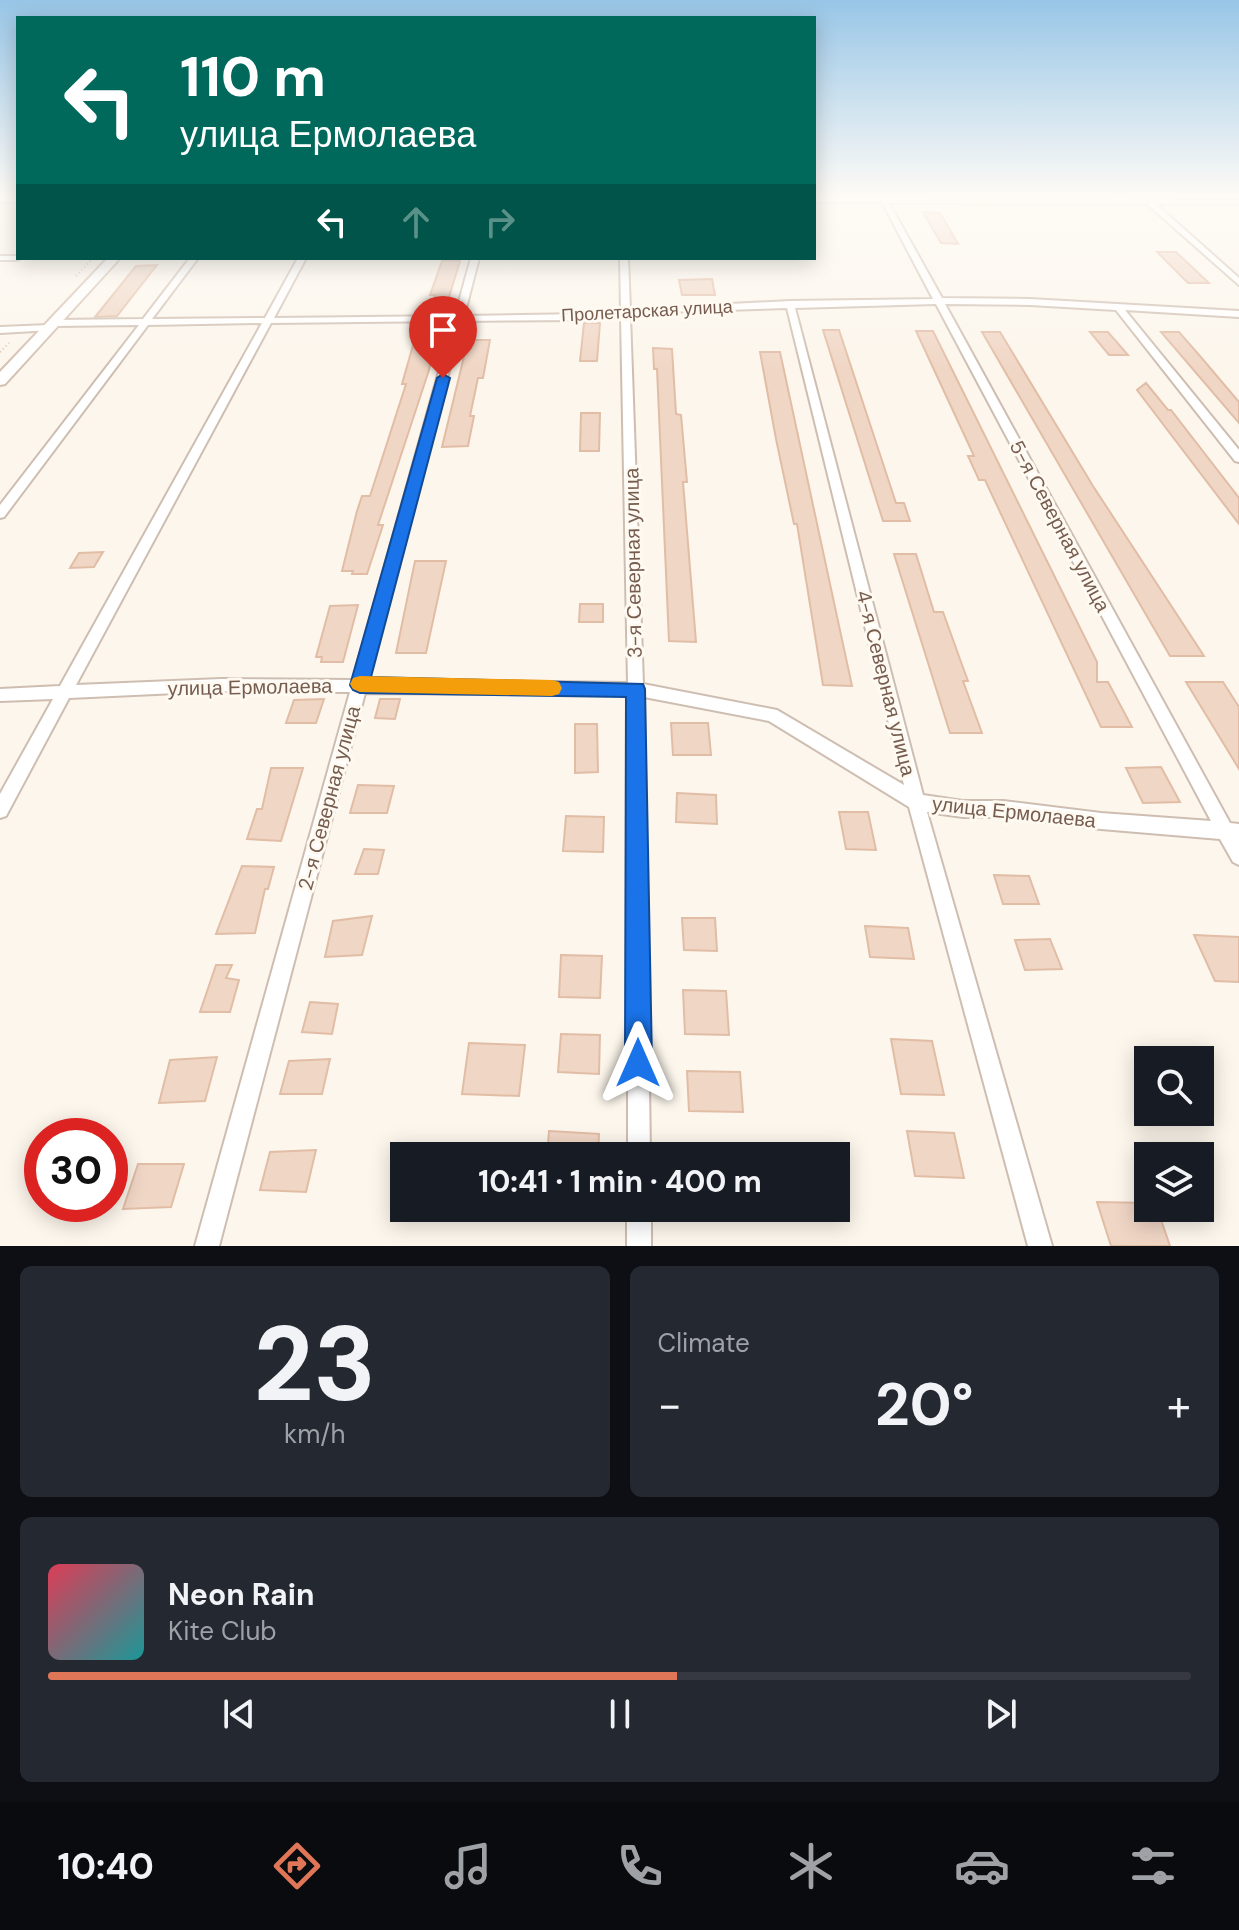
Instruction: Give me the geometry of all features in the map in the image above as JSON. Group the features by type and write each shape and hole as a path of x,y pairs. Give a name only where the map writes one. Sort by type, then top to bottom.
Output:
{"street":[{"name":"5-я Северная улица","path":"914,254 1232,830 1239,856"},
{"path":"1208,254 1239,282"},
{"path":"0,381 112,260"},
{"path":"0,514 193,260"},
{"path":"0,810 301,260"},
{"name":"2-я Северная улица","path":"207,1246 474,260"},
{"name":"3-я Северная улица","path":"624,260 636,689 639,1142"},
{"name":"Пролетарская улица","path":"0,330 147,322 627,314 790,304 939,301 1239,314"},
{"name":"4-я Северная улица","path":"790,304 916,802 1040,1246"},
{"path":"1119,308 1239,458"},
{"name":"улица Ермолаева","path":"0,695 221,685 636,689 772,715 916,802 1101,821 1232,830"},
{"path":"639,1222 639,1246"}],"path":[{"path":"74,278 91,260"}],"building":[{"path":"1159,254 1178,254 1209,283 1188,283"},
{"path":"442,261 460,261 445,310 431,310 435,295 430,295"},
{"path":"157,265 117,316 95,317 136,266"},
{"path":"712,279 715,295 682,295 679,280"},
{"path":"584,323 600,323 597,361 580,361"},
{"path":"419,324 440,324 429,370 378,525 383,525 367,574 352,574 353,571 342,571 357,511 362,496 370,496 406,384 402,384"},
{"path":"823,330 839,330 896,503 904,503 910,521 883,521"},
{"path":"916,331 933,331 1097,662 1097,682 1108,682 1132,727 1101,727 985,480 979,480 968,456 974,456"},
{"path":"982,332 1000,332 1093,486 1204,656 1170,656"},
{"path":"1090,332 1108,332 1128,355 1109,355"},
{"path":"1161,332 1179,332 1200,356 1239,402 1239,423"},
{"path":"468,340 490,340 483,378 478,378 470,416 474,416 468,446 442,447"},
{"path":"653,348 672,349 676,414 681,415 687,482 683,482 696,642 669,641 657,369 654,369"},
{"path":"760,352 780,352 852,686 823,685 797,524 794,524"},
{"path":"1146,383 1171,410 1239,498 1239,524 1137,390"},
{"path":"581,413 600,413 599,451 580,451"},
{"path":"103,552 94,567 70,568 79,553"},
{"path":"894,554 916,554 934,612 943,612 968,681 963,681 982,733 950,733"},
{"path":"415,561 446,561 426,653 396,653"},
{"path":"580,604 603,604 603,622 579,622"},
{"path":"358,605 343,662 321,662 322,657 316,657 330,606"},
{"path":"1186,682 1223,682 1239,707 1239,769"},
{"path":"324,699 316,723 286,723 294,700"},
{"path":"380,699 400,699 395,719 375,718"},
{"path":"671,723 708,723 711,755 673,755"},
{"path":"575,724 597,724 598,772 575,773"},
{"path":"1161,767 1180,802 1143,803 1126,768"},
{"path":"271,768 303,768 281,841 247,839 257,809 262,809"},
{"path":"358,785 394,786 387,813 350,813"},
{"path":"677,793 716,795 717,824 676,822"},
{"path":"839,812 868,812 876,850 846,849"},
{"path":"566,816 604,817 603,852 563,851"},
{"path":"364,849 384,850 378,874 355,874"},
{"path":"242,866 274,867 268,889 265,889 255,933 216,934"},
{"path":"994,875 1029,876 1039,904 1003,904"},
{"path":"372,916 362,955 325,957 333,921"},
{"path":"682,918 715,918 717,951 684,950"},
{"path":"865,926 908,928 914,959 870,957"},
{"path":"1194,935 1239,937 1239,982 1215,981"},
{"path":"1050,939 1062,969 1025,970 1015,940"},
{"path":"561,955 602,956 600,998 559,997"},
{"path":"216,965 232,965 226,978 239,980 230,1012 200,1012"},
{"path":"683,990 726,991 729,1035 685,1034"},
{"path":"310,1002 338,1004 332,1034 302,1032"},
{"path":"561,1034 600,1035 599,1074 558,1072"},
{"path":"891,1039 932,1041 944,1095 901,1094"},
{"path":"469,1043 525,1045 519,1096 462,1094"},
{"path":"217,1057 205,1101 159,1103 170,1060"},
{"path":"330,1059 322,1094 280,1094 289,1061"},
{"path":"687,1071 740,1072 743,1112 689,1111"},
{"path":"549,1131 599,1134 599,1142 548,1142"},
{"path":"907,1131 954,1133 964,1178 915,1176"},
{"path":"316,1150 306,1192 260,1190 270,1152"},
{"path":"138,1164 184,1164 171,1207 128,1209 128,1194"},
{"path":"1097,1202 1134,1203 1134,1222 1162,1222 1170,1246 1111,1246"}],"slow traffic":[{"path":"360,684 552,688"}],"route":[{"path":"443,378 360,685 636,689 638,1063"}]}
